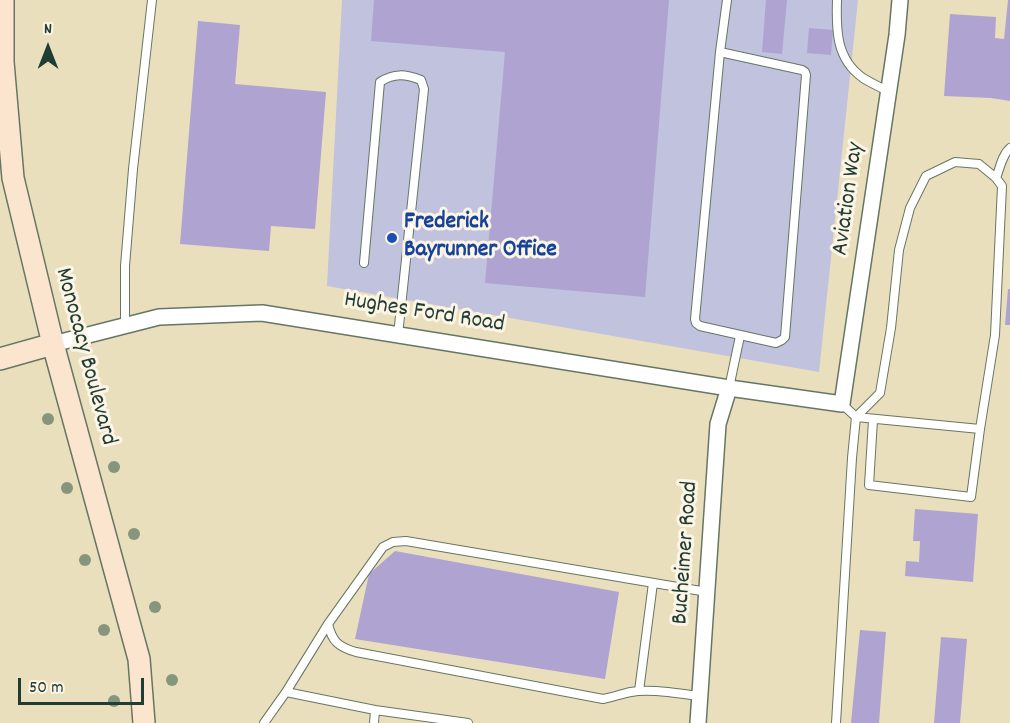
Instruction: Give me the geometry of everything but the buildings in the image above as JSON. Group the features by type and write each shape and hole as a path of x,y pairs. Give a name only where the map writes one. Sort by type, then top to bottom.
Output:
{"main road":[{"name":"Monocacy Boulevard","path":"3,0 3,62 13,178 53,344 139,659 144,723"},
{"name":"Hughes Ford Road","path":"0,359 53,344"}],"street":[{"name":"Aviation Way","path":"842,404 889,92 900,0"},
{"name":"Hughes Ford Road","path":"53,344 159,317 262,313 842,404"},
{"name":"Bucheimer Road","path":"698,723 718,424 729,388"}],"lane":[{"path":"125,325 125,266 133,169 152,0"},
{"path":"720,52 802,70 806,75 785,337 776,343 699,327 695,320 720,52 727,0"},
{"path":"837,0 836,29 844,59 862,77 889,92"},
{"path":"364,263 380,82 392,75 414,77 421,80 424,89 398,335"},
{"path":"996,178 1010,147"},
{"path":"836,723 856,417 880,393 891,328 899,250 910,208 926,176 955,162 978,164 1006,185 995,335 971,497 869,485 873,420"},
{"path":"729,388 740,336"},
{"path":"842,404 856,417 980,429"},
{"path":"264,723 328,624 383,547 393,542 406,541 706,592"},
{"path":"639,691 653,584"},
{"path":"328,624 331,635 337,643 345,649 356,652 603,699 639,691 700,696"},
{"path":"286,692 375,710 468,723"},
{"path":"374,723 375,710"}],"shaded area":[{"path":"342,0 858,0 819,372 327,286"}],"place":[{"name":"Frederick Bayrunner Office","path":"392,238"}]}
